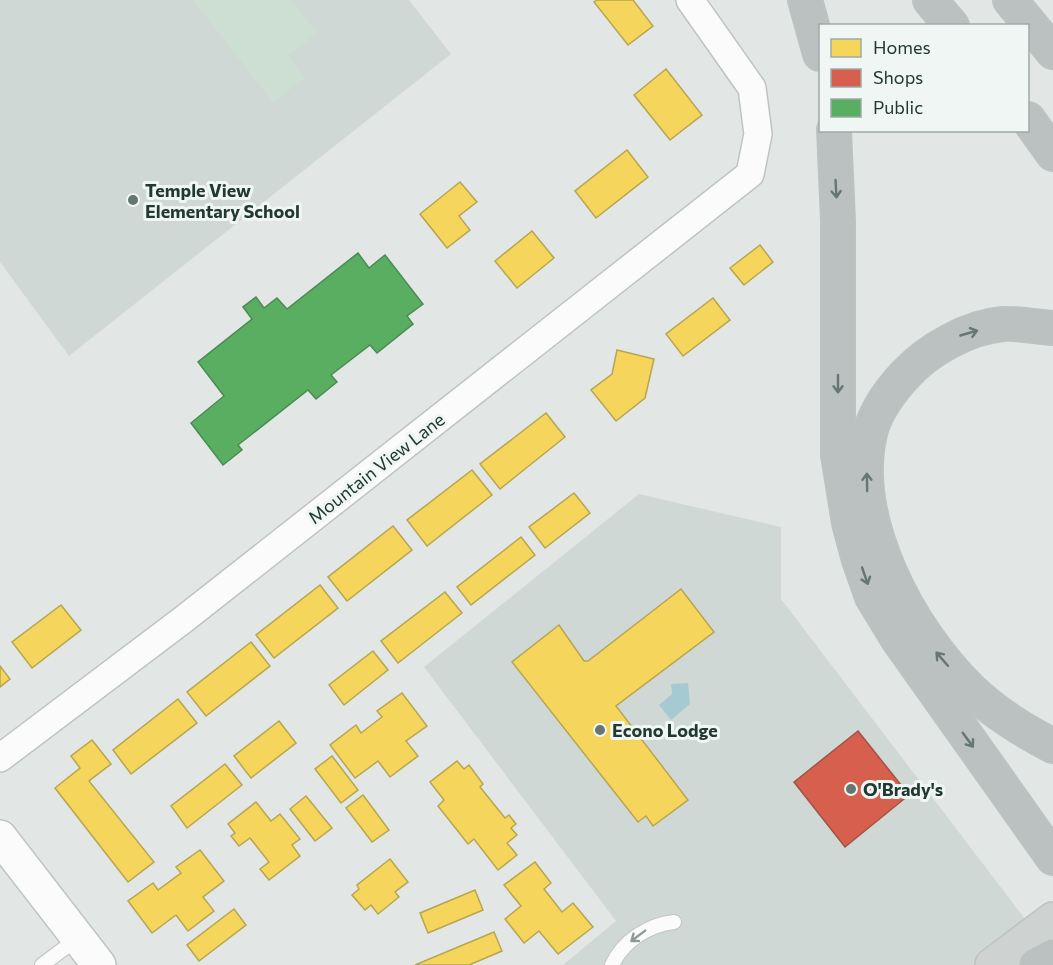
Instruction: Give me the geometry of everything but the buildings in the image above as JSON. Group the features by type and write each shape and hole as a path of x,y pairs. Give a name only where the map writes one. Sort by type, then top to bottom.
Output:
{"highway":[{"path":"805,0 819,50"},
{"path":"930,0 950,24"},
{"path":"1010,0 1053,52"},
{"path":"1029,119 1053,154"},
{"path":"834,132 838,221 838,454 849,523 859,560 872,597 897,638 1053,858"},
{"path":"1053,328 1002,324 958,336 921,358 891,390 872,428 866,484 878,538 901,597 937,654 971,690 1008,722 1053,746"},
{"path":"1036,965 1053,956"}],"main road":[{"path":"992,965 1053,919"}],"street":[{"name":"Mountain View Lane","path":"0,758 196,610 750,174 758,134 752,88 690,0"},
{"path":"0,837 99,965"}],"lane":[{"path":"612,965 617,955 647,929 674,922"},
{"path":"42,965 78,938"}],"shaded area":[{"name":"Temple View Elementary School","path":"0,0 409,0 451,54 69,356 0,262"},
{"path":"639,494 781,527 781,599 1035,932 993,965 563,965 616,921 424,667"}],"green space":[{"path":"193,0 291,0 317,33 288,56 305,78 273,102"}],"water":[{"path":"688,683 690,704 671,720 659,705 672,694 671,684"}],"place":[{"name":"Temple View Elementary School","path":"133,200"},
{"name":"Econo Lodge","path":"600,730"},
{"name":"O'Brady's","path":"851,789"}]}
